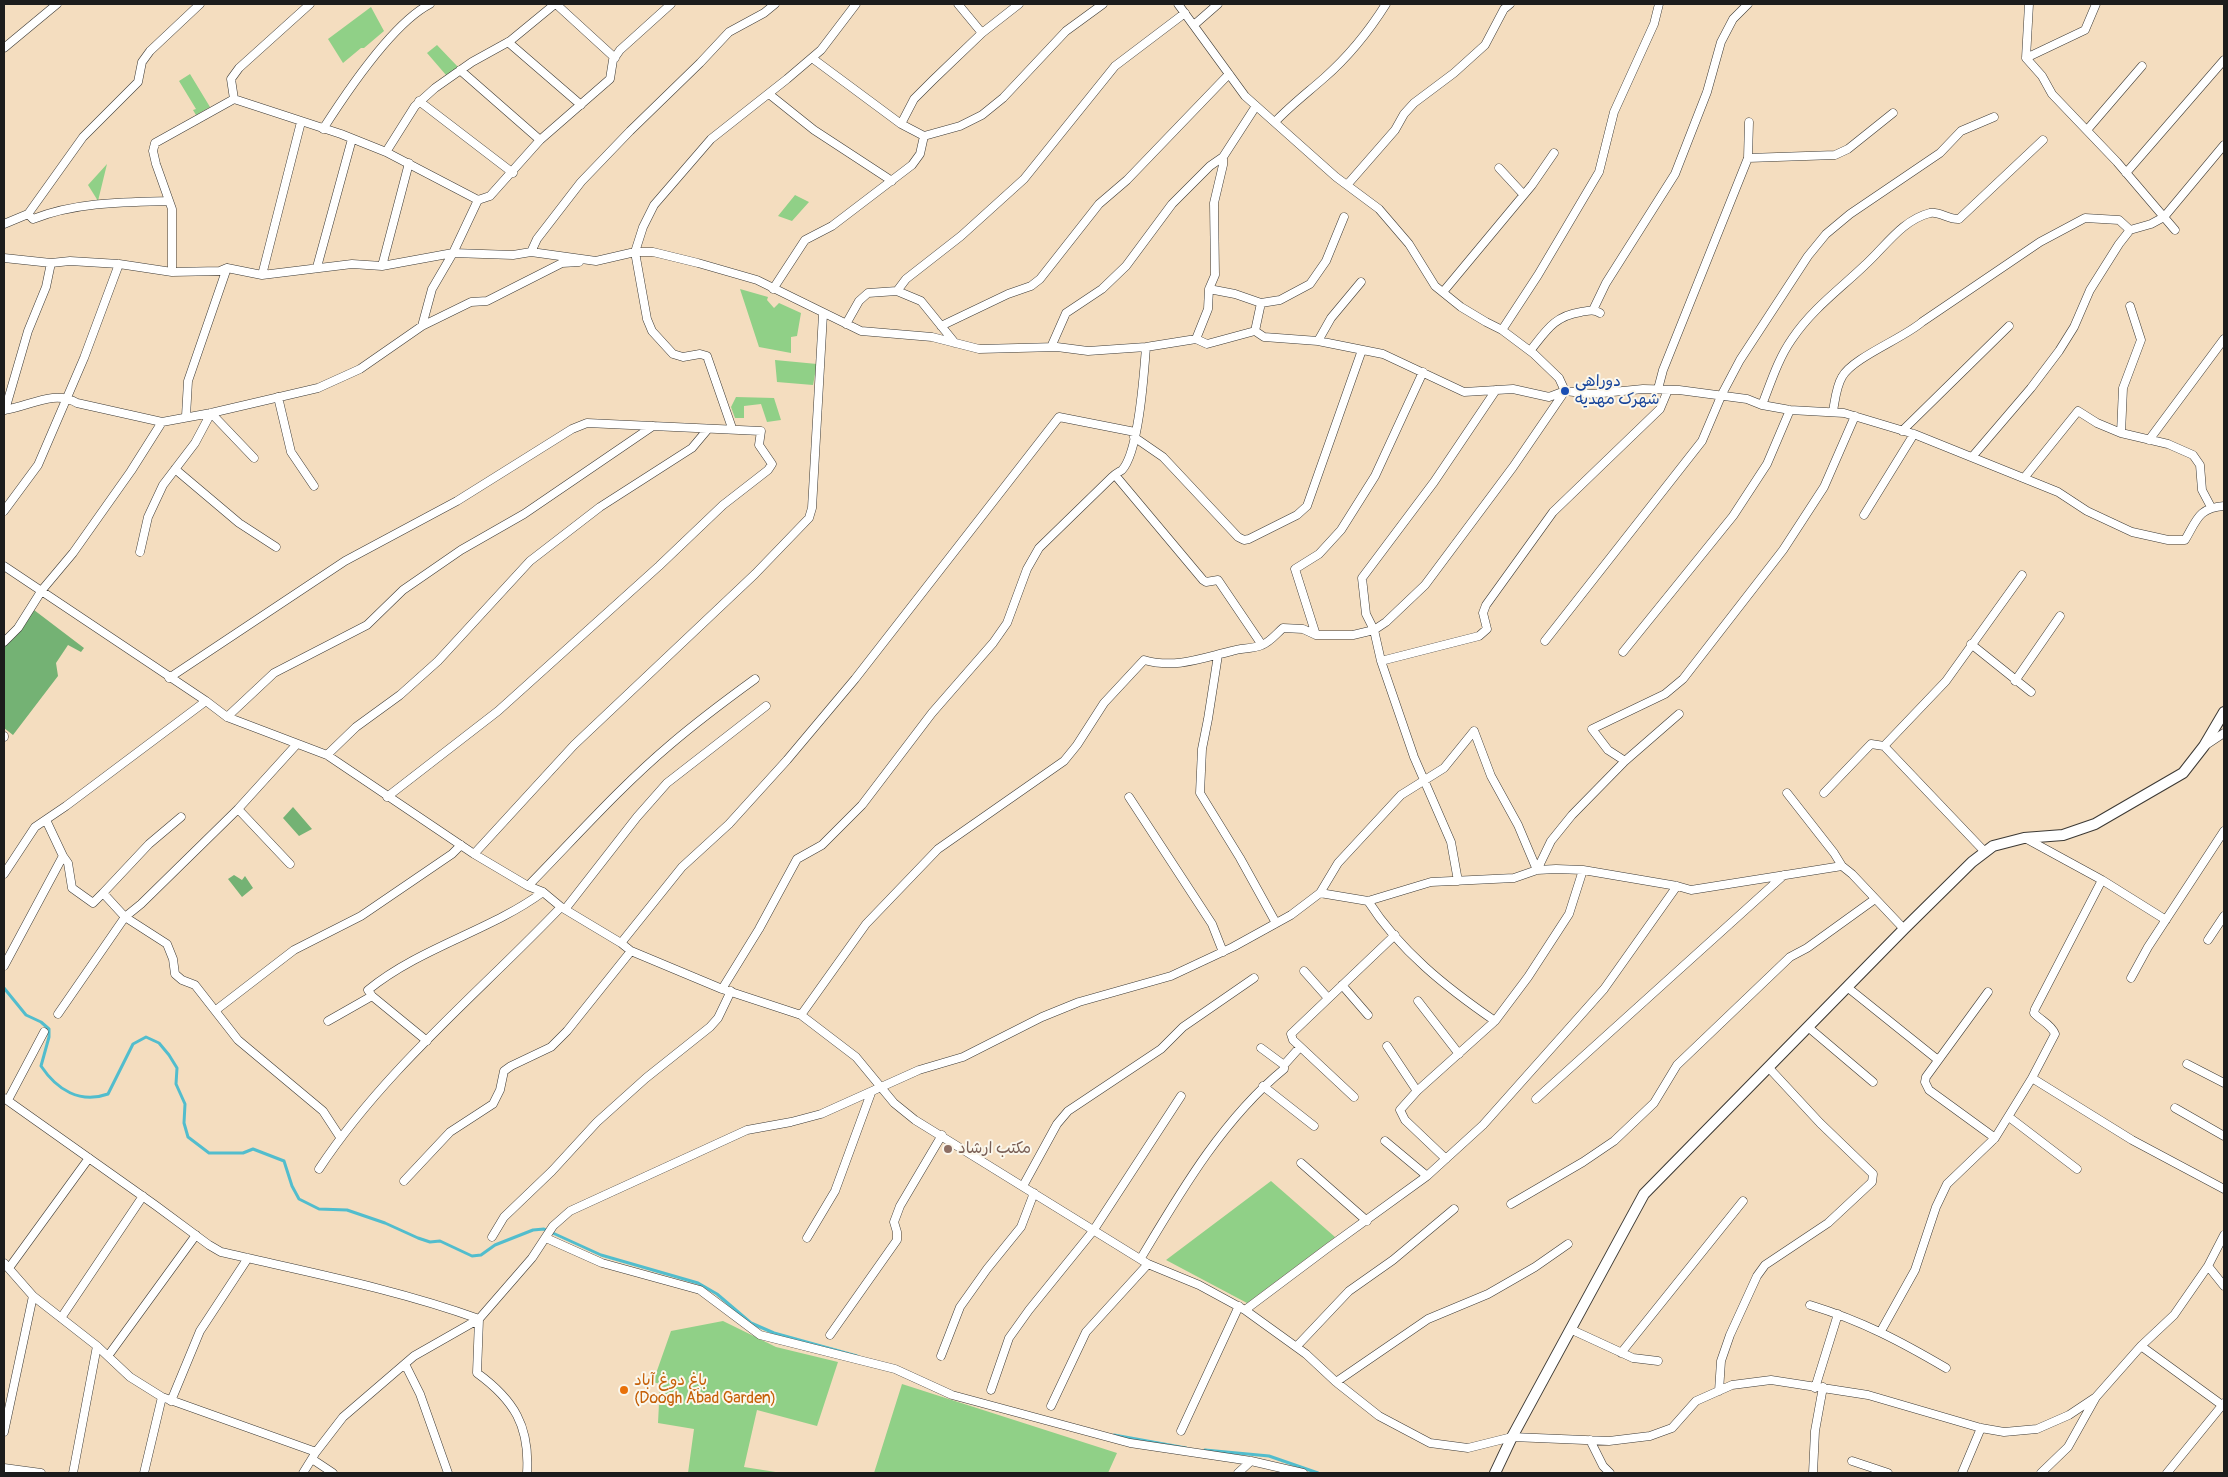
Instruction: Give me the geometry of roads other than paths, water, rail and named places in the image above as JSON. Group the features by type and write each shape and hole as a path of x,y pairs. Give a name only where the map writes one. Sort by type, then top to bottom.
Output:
{"street":[{"path":"4,48 57,4"},
{"path":"4,224 28,214 83,137 138,82 142,62 150,51 200,4"},
{"path":"234,99 231,79 239,68 310,4"},
{"path":"323,129 376,56 406,22 430,4"},
{"path":"386,152 415,106 460,70 508,42 556,4 615,58"},
{"path":"422,326 432,289 453,253 478,200 490,196 540,140 610,79 615,58 632,39 671,4"},
{"path":"531,252 537,239 581,182 630,132 729,32 764,13 775,4"},
{"path":"732,428 707,356 700,354 683,357 672,354 652,331 647,319 635,252 643,227 654,205 711,140 821,50 856,4"},
{"path":"958,4 982,33"},
{"path":"901,124 914,99 982,33 1019,4"},
{"path":"812,58 901,124 924,136 960,126 982,116 1003,98 1066,31 1103,4"},
{"path":"1178,4 1245,96 1347,185 1379,209 1409,244 1435,286 1486,322 1502,330 1530,351 1559,378 1565,391"},
{"path":"1194,24 1218,4"},
{"path":"1275,122 1297,99 1324,78 1348,54 1386,4"},
{"path":"1347,185 1395,130 1404,114 1414,103 1454,73 1485,45 1504,9 1510,4"},
{"path":"1502,330 1538,275 1599,172 1614,112 1654,24 1659,4"},
{"path":"1530,351 1562,316 1596,311 1606,283 1675,174 1707,92 1721,42 1733,20 1748,4"},
{"path":"2029,4 2026,58 2042,76 2052,94 2126,172 2175,230"},
{"path":"2026,58 2085,30 2096,4"},
{"path":"897,291 906,279 961,236 1024,179 1114,66 1185,13"},
{"path":"508,42 581,105"},
{"path":"2126,172 2224,60"},
{"path":"2087,130 2142,66"},
{"path":"460,70 540,140"},
{"path":"941,326 1008,294 1031,286 1040,280 1099,204 1127,180 1229,74"},
{"path":"769,94 814,130 892,181"},
{"path":"172,272 172,209 154,157 153,151 156,142 234,99 352,138 386,152 478,200"},
{"path":"420,102 513,172"},
{"path":"1051,347 1066,313 1102,289 1126,266 1172,204 1210,166 1223,157 1256,106"},
{"path":"1748,158 1835,154 1848,148 1893,113"},
{"path":"1545,641 1702,441 1722,394 1740,360 1808,256 1826,234 1850,214 1940,152 1961,131 1994,117"},
{"path":"262,275 301,122"},
{"path":"1658,389 1663,370 1748,158 1749,122"},
{"path":"774,289 805,240 832,226 912,165 920,154 924,136"},
{"path":"317,267 352,138"},
{"path":"1762,405 1778,364 1792,338 1827,297 1865,266 1904,226 1914,219 1932,212 1952,219 1959,219 2043,140"},
{"path":"1972,457 2031,388 2059,351 2074,327 2090,290 2130,230 2151,224 2164,217 2224,145"},
{"path":"1443,292 1554,153"},
{"path":"1196,339 1208,309 1210,289 1215,276 1214,203 1223,165 1223,157"},
{"path":"382,266 410,163"},
{"path":"1498,168 1523,194"},
{"path":"28,214 32,219 49,212 108,202 169,200"},
{"path":"1210,289 1235,294 1261,304 1280,300 1310,284 1326,261 1344,217"},
{"path":"1833,412 1842,377 1852,366 1886,344 1911,332 1922,322 2040,242 2085,218 2119,220 2130,230"},
{"path":"4,258 51,263 119,264 172,272 220,271 227,268 262,275 299,272 317,267 352,264 382,266 453,253 514,255 531,252 596,261"},
{"path":"4,410 47,398 68,398 77,403 162,422 186,416 211,413 318,388 360,369 422,326 471,302 488,301 562,263 596,261 635,252 653,252 757,280 861,331 932,337 979,349 1051,347 1088,351 1146,348 1196,339 1208,344 1255,332 1264,337 1318,342 1383,354 1464,392 1513,389 1548,397 1565,391 1592,394 1658,389 1722,394 1747,399 1762,405 1790,410 1833,412 1855,416 1914,434 2058,492 2087,511 2132,532 2168,540 2185,540 2200,513 2211,507 2224,506"},
{"path":"4,410 28,331 46,287 51,263"},
{"path":"4,511 38,465 68,398 119,264"},
{"path":"186,416 188,381 227,268"},
{"path":"1318,342 1331,318 1361,282"},
{"path":"846,324 859,301 868,293 897,291 921,301 955,343"},
{"path":"1255,332 1261,304"},
{"path":"2121,433 2123,388 2141,340 2130,306"},
{"path":"474,854 574,745 733,594 809,518 812,508 823,314"},
{"path":"1902,431 2009,326"},
{"path":"2150,440 2224,339"},
{"path":"722,989 759,929 796,859 822,845 862,805 932,713 993,643 1007,623 1027,569 1039,548 1125,464 1142,402 1146,348"},
{"path":"621,943 682,867 729,824 831,708 1059,417 1134,435 1163,457 1238,536 1244,540 1249,539 1298,515 1307,506 1362,350"},
{"path":"1316,635 1295,569 1319,554 1341,530 1375,476 1423,372"},
{"path":"1458,881 1451,842 1414,757 1381,661 1374,630 1366,614 1362,578 1434,482 1496,390"},
{"path":"1381,661 1479,636 1487,629 1482,613 1486,605 1553,512 1660,409 1668,390"},
{"path":"800,1014 866,924 918,870 938,850 1064,761 1104,703 1144,660 1175,664 1203,660 1262,646 1283,628 1303,629 1316,635 1353,635 1374,630 1386,622 1425,585 1513,467 1565,391"},
{"path":"278,396 291,452 314,486"},
{"path":"1623,652 1732,516 1767,464 1790,410"},
{"path":"2024,478 2078,411 2096,423 2121,433 2168,444 2193,454 2200,465 2202,490 2211,507"},
{"path":"211,413 254,458"},
{"path":"140,552 148,517 163,485 196,443 211,413"},
{"path":"1625,761 1608,750 1592,729 1665,694 1683,679 1783,550 1824,486 1855,416"},
{"path":"4,642 18,628 42,590 73,553 131,471 162,422"},
{"path":"169,678 345,561 457,501 572,429 587,423 732,428 761,431 760,445 772,464 768,470 723,505 659,566 498,711 387,797"},
{"path":"227,717 274,673 367,625 403,590 461,550 524,514 653,426"},
{"path":"327,755 356,727 400,695 438,660 530,561 600,507 692,448 708,428"},
{"path":"1864,515 1914,434"},
{"path":"175,469 239,523 276,547"},
{"path":"1115,474 1203,580 1206,582 1218,580 1262,646"},
{"path":"4,566 227,717 327,755 474,854 528,886 543,892 564,908 631,951 722,989 800,1014 856,1057 894,1103 915,1120 1148,1264 1199,1285 1242,1308 1296,1346 1378,1416 1430,1443 1468,1448 1512,1437 1609,1441 1650,1436 1672,1428 1696,1401 1732,1385 1771,1380 1868,1395 1981,1428 2004,1432 2037,1429 2070,1415 2096,1397"},
{"path":"1884,746 1946,681 2022,576"},
{"path":"2015,681 2060,616"},
{"path":"1971,644 2031,692"},
{"path":"1218,655 1202,749 1200,793 1240,858 1276,923"},
{"path":"528,886 609,802 670,745 710,712 755,679"},
{"path":"4,874 34,827 206,701"},
{"path":"319,1169 340,1137 377,1093 427,1041 564,908 637,817 667,783 766,706"},
{"path":"1495,1473 1512,1437 1644,1194 1904,929 1985,852 1993,846 2024,838 2063,835 2095,824 2183,773 2204,746 2224,712"},
{"path":"1537,870 1551,841 1572,815 1625,761 1679,714"},
{"path":"303,1473 314,1455 344,1417 414,1356 479,1319 547,1236 553,1226 570,1212 590,1200 747,1130 821,1114 919,1070 963,1057 1042,1017 1079,1002 1171,976 1223,952 1291,915 1320,893 1338,862 1401,795 1444,768 1474,731 1491,776 1518,825 1537,870"},
{"path":"2204,746 2224,733"},
{"path":"58,1014 124,917 141,904 238,809 297,744"},
{"path":"1824,793 1871,744 1884,746 1985,852"},
{"path":"1787,793 1842,866 1852,874 1904,929"},
{"path":"1129,797 1212,924 1223,952"},
{"path":"238,809 290,864"},
{"path":"46,820 68,863 72,888 93,903 149,844 181,817"},
{"path":"2130,978 2224,831"},
{"path":"2024,838 2102,880 2166,920"},
{"path":"216,1010 294,950 361,916 452,854 461,845"},
{"path":"4,966 63,856"},
{"path":"1320,893 1368,901 1431,882 1514,878 1537,870 1583,870 1692,890 1842,866"},
{"path":"1446,1159 1405,1120 1400,1110 1417,1091 1495,1021 1528,977 1568,914 1583,870"},
{"path":"1536,1099 1784,875"},
{"path":"1881,1331 1915,1270 1936,1207 1947,1184 1996,1138 2032,1078 2055,1034 2052,1028 2036,1016 2034,1013 2035,1009 2102,880"},
{"path":"1181,1431 1242,1308 1428,1176 1483,1125 1604,989 1677,886"},
{"path":"427,1041 372,996 368,990 395,971 436,948 529,902 543,892"},
{"path":"103,893 124,917 167,944 173,959 175,974 182,980 195,985 238,1040 323,1111 340,1137"},
{"path":"1511,1204 1583,1162 1614,1141 1654,1103 1677,1066 1790,957 1807,948 1874,899"},
{"path":"1368,901 1394,936 1433,976 1495,1021"},
{"path":"2208,940 2224,916"},
{"path":"1354,1097 1291,1038 1291,1034 1394,936"},
{"path":"404,1181 450,1132 493,1104 500,1090 504,1071 551,1047 567,1031 631,951"},
{"path":"1304,972 1328,998"},
{"path":"1023,1186 1057,1124 1068,1111 1161,1049 1183,1027 1254,978"},
{"path":"1342,985 1368,1015"},
{"path":"1847,987 1938,1060"},
{"path":"492,1237 504,1217 552,1171 597,1122 718,1018 731,991"},
{"path":"1988,992 1924,1082 1929,1090 1996,1138"},
{"path":"328,1021 372,996"},
{"path":"1418,1001 1459,1054"},
{"path":"1808,1027 1873,1082"},
{"path":"44,1032 6,1099 221,1252 422,1301 479,1319"},
{"path":"1387,1046 1417,1091"},
{"path":"1141,1258 1175,1201 1217,1140 1263,1086 1284,1068 1284,1065 1300,1047"},
{"path":"1261,1048 1284,1065"},
{"path":"2187,1064 2224,1083"},
{"path":"1719,1391 1720,1361 1757,1276 1765,1265 1828,1223 1872,1182 1873,1174 1820,1123 1769,1068"},
{"path":"2032,1078 2132,1140 2224,1188"},
{"path":"1263,1086 1314,1126"},
{"path":"807,1238 835,1191 871,1093"},
{"path":"991,1390 1009,1338 1029,1310 1094,1231 1181,1096"},
{"path":"2174,1108 2224,1136"},
{"path":"2009,1117 2077,1169"},
{"path":"830,1335 897,1240 894,1222 900,1206 942,1135"},
{"path":"1385,1141 1428,1176"},
{"path":"89,1158 6,1266 33,1296 97,1346 130,1377 162,1398 314,1455 333,1473"},
{"path":"1301,1163 1367,1221"},
{"path":"941,1356 960,1307 987,1268 1020,1227 1034,1193"},
{"path":"61,1318 142,1196"},
{"path":"1621,1352 1743,1201"},
{"path":"1296,1346 1349,1291 1393,1260 1454,1208"},
{"path":"108,1356 196,1234"},
{"path":"2044,1473 2068,1447 2096,1397 2141,1346 2174,1315 2208,1266 2224,1235"},
{"path":"547,1236 602,1263 700,1290 760,1335 895,1369 952,1395 1130,1443 1251,1461 1303,1473"},
{"path":"1336,1382 1428,1319 1488,1294 1535,1267 1568,1244"},
{"path":"171,1401 200,1331 248,1258"},
{"path":"1050,1406 1086,1332 1148,1264"},
{"path":"2208,1266 2224,1286"},
{"path":"4,1432 33,1296"},
{"path":"1810,1305 1881,1331 1946,1368"},
{"path":"1813,1473 1819,1387 1838,1314"},
{"path":"479,1319 477,1373 508,1399 517,1413 525,1440 527,1473"},
{"path":"1570,1329 1633,1358 1658,1361"},
{"path":"73,1473 97,1346"},
{"path":"2141,1346 2223,1404 2167,1473"},
{"path":"405,1364 420,1394 448,1473"},
{"path":"144,1473 162,1398"},
{"path":"1962,1473 1981,1428"},
{"path":"1590,1440 1603,1466 1610,1473"},
{"path":"1238,1473 1251,1461"},
{"path":"1852,1461 1888,1473"},
{"path":"4,1468 41,1473"}],"waterway":[{"path":"4,988 26,1015 41,1022 49,1029 49,1037 41,1066 47,1075 62,1088 79,1096 98,1097 108,1094 133,1044 146,1037 159,1043 177,1068 176,1084 185,1104 184,1123 188,1137 209,1153 243,1153 253,1149 284,1161 292,1186 299,1199 319,1209 347,1210 385,1223 418,1238 430,1242 440,1241 472,1256 481,1255 495,1245 533,1230 544,1229 601,1255 698,1283 717,1294 751,1323 774,1333 857,1356"},
{"path":"1114,1435 1186,1448"},
{"path":"1205,1450 1269,1456 1318,1473"}],"place":[{"name":"دوراهی شهرک مهدیه","path":"1565,391"},
{"name":"مکتب ارشاد","path":"948,1149"},
{"name":"باغ دوغ آباد (Doogh Abad Garden)","path":"624,1390"}]}
